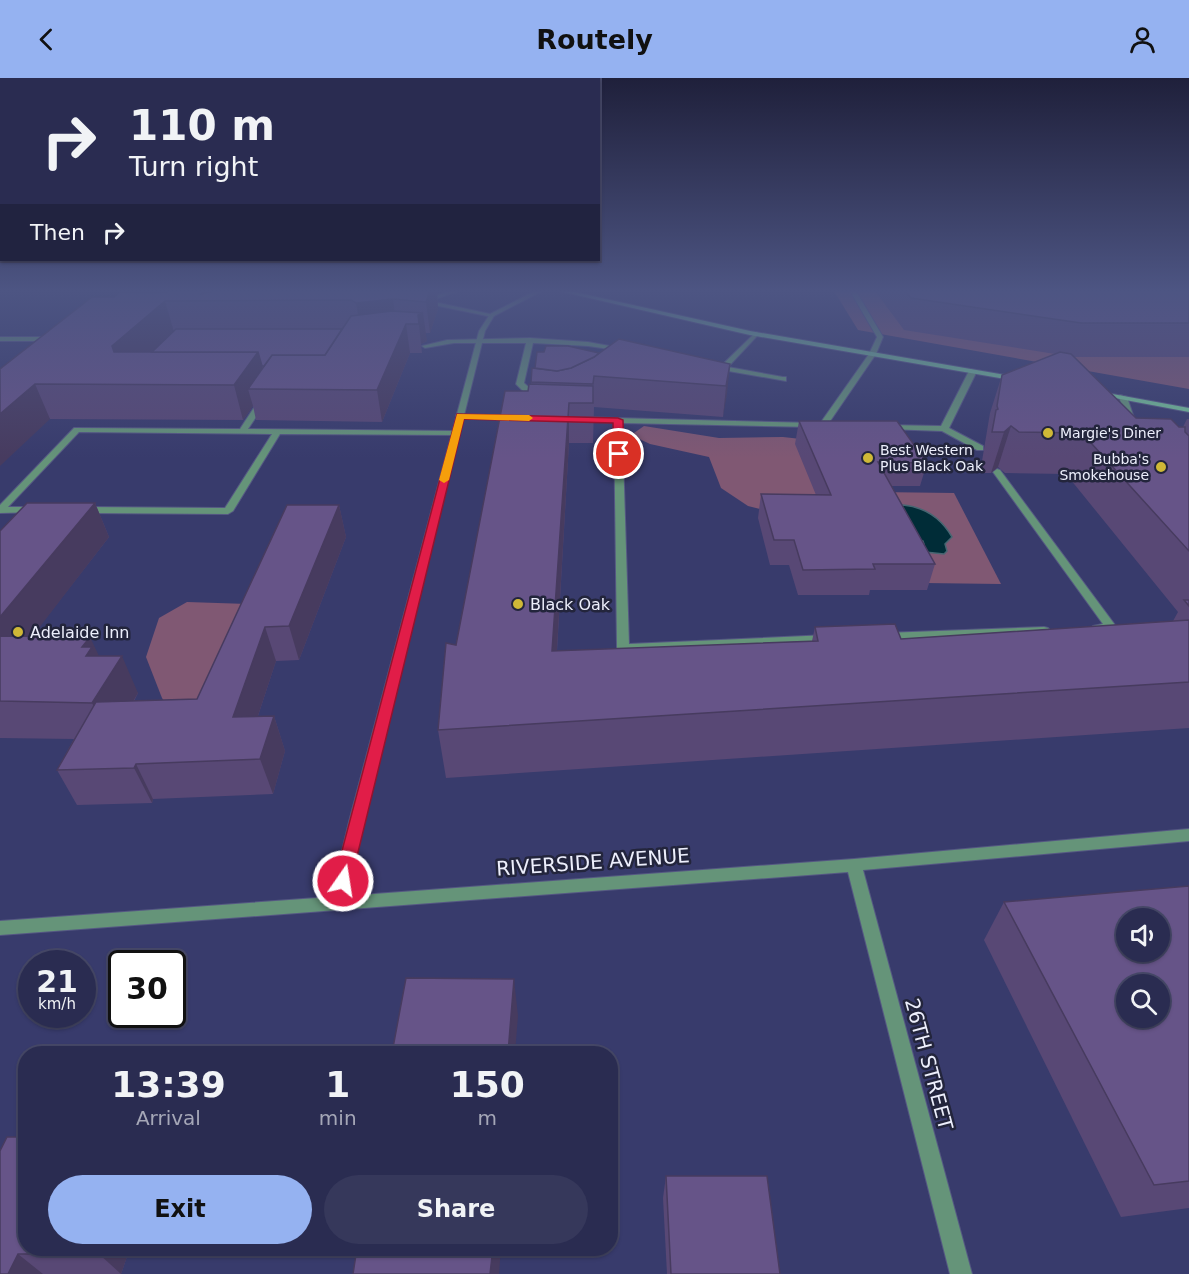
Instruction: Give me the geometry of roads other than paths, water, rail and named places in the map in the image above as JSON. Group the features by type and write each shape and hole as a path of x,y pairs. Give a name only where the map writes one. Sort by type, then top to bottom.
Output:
{"main road":[{"path":"830,347 1031,381"},
{"path":"1088,391 1189,410"}],"street":[{"path":"338,901 356,822 478,347"},
{"path":"528,347 520,384 531,394 548,396"},
{"path":"605,347 632,351 624,357"},
{"path":"723,368 744,347"},
{"path":"823,425 875,347"},
{"path":"705,364 783,379"},
{"path":"944,429 973,371"},
{"path":"1123,397 1134,428 1140,436"},
{"path":"243,431 265,398"},
{"path":"460,416 528,418"},
{"path":"573,419 834,425"},
{"path":"618,420 623,648 836,639"},
{"path":"878,427 944,429 980,448"},
{"path":"0,510 77,430 456,433"},
{"path":"72,510 228,511 278,432"},
{"path":"997,472 1111,627 1088,628"},
{"path":"0,510 48,510"},
{"path":"872,637 1052,630"},
{"name":"RIVERSIDE AVENUE","path":"0,928 138,919 338,901 854,865 1189,835"},
{"name":"26TH STREET","path":"854,865 961,1274"}],"water":[{"path":"903,505 925,511 943,524 952,537 945,544 947,551 944,554 925,552 921,548 923,541 907,534 895,509"}],"place":[{"name":"Margie's Diner","path":"1048,433"},
{"name":"Best Western Plus Black Oak","path":"868,458"},
{"name":"Bubba's Smokehouse","path":"1161,467"},
{"name":"Black Oak","path":"518,604"},
{"name":"Adelaide Inn","path":"18,632"}]}
